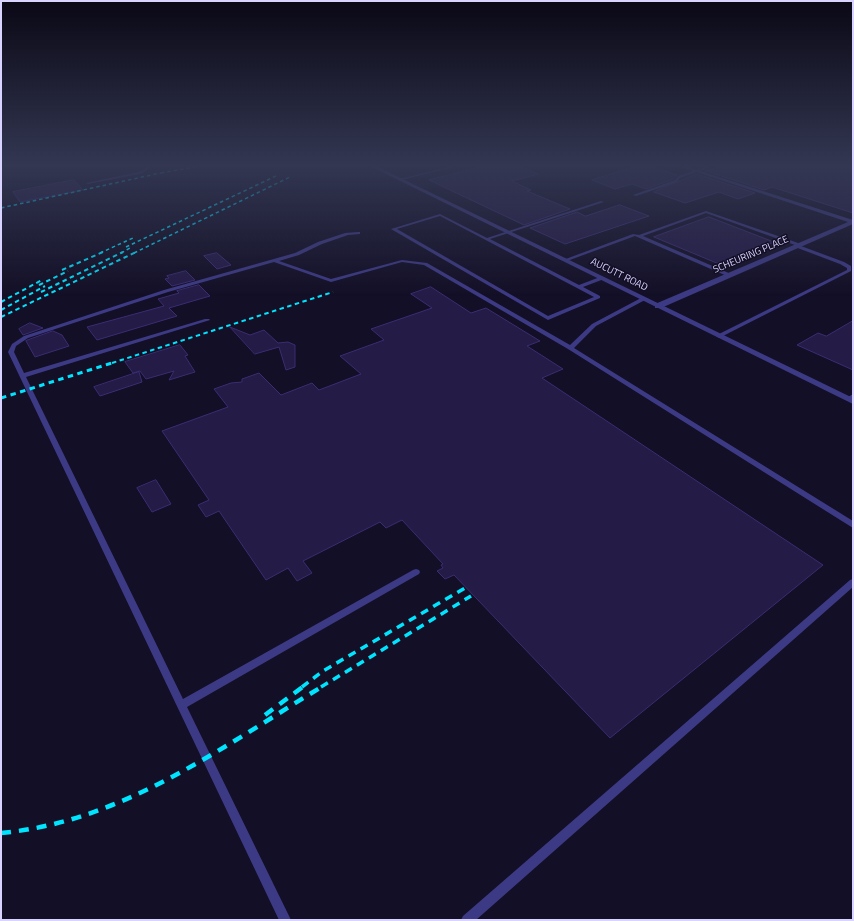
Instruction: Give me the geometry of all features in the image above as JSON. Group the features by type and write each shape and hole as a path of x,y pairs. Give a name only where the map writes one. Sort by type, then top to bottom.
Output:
{"street":[{"name":"AUCUTT ROAD","path":"464,210 719,336 851,399"},
{"path":"816,210 853,222"},
{"name":"SCHEURING PLACE","path":"658,306 853,222"}],"lane":[{"path":"487,239 577,210"},
{"path":"639,236 706,212 798,246 849,267 849,271 719,336"},
{"path":"440,215 579,286 598,297 548,318 393,229 440,215"},
{"path":"286,920 11,352 14,345 26,337 166,291 276,261 347,234 358,233"},
{"path":"565,260 635,235 729,275"},
{"path":"276,261 331,281 402,261 425,264 570,348 853,525"},
{"path":"579,286 602,278"},
{"path":"570,348 594,325 644,298"},
{"path":"22,376 207,320"},
{"path":"182,705 416,572"},
{"path":"467,920 853,582"}],"building":[{"path":"492,210 567,210 524,225"},
{"path":"604,210 633,210 649,216 565,244 530,228 577,212 585,216"},
{"path":"844,210 853,210 853,213"},
{"path":"709,217 774,242 719,264 654,237"},
{"path":"217,253 231,265 217,269 204,256"},
{"path":"186,271 195,280 172,286 165,279 169,278 167,276"},
{"path":"199,285 210,296 169,308 177,316 97,340 87,327 164,306 158,299 179,293 177,291"},
{"path":"431,287 471,313 486,308 540,341 527,346 563,369 542,378 823,565 610,738 454,575 445,579 437,571 443,568 441,565 443,564 402,520 386,528 380,522 303,561 312,573 297,581 288,568 266,580 219,511 206,517 198,505 209,500 162,431 228,407 214,389 231,383 242,382 242,379 259,373 281,395 312,383 319,390 361,374 340,356 384,340 371,329 432,308 411,294"},
{"path":"853,321 853,370 797,345 818,333 826,336"},
{"path":"30,323 43,328 23,335 19,329"},
{"path":"230,327 250,335 264,330 278,343 288,342 295,345 295,367 286,370 279,347 255,354"},
{"path":"53,331 62,335 69,346 35,357 26,341"},
{"path":"180,345 188,355 185,356 195,372 169,380 174,371 146,379 140,371 133,373 125,362"},
{"path":"139,372 142,382 100,396 94,387"},
{"path":"156,480 171,504 152,512 137,488"}],"railway":[{"path":"126,247 204,210"},
{"path":"134,253 222,210"},
{"path":"100,253 133,238"},
{"path":"121,253 132,247"},
{"path":"62,270 103,252"},
{"path":"1,317 136,252"},
{"path":"41,292 121,253"},
{"path":"39,285 68,271"},
{"path":"1,302 42,280"},
{"path":"1,310 45,286"},
{"path":"112,363 333,292"},
{"path":"1,398 115,362"},
{"path":"302,687 323,671 465,588"},
{"path":"321,687 471,596"},
{"path":"265,715 304,686"},
{"path":"1,833 45,826 88,814 129,798 170,778 209,756 323,686"}]}
